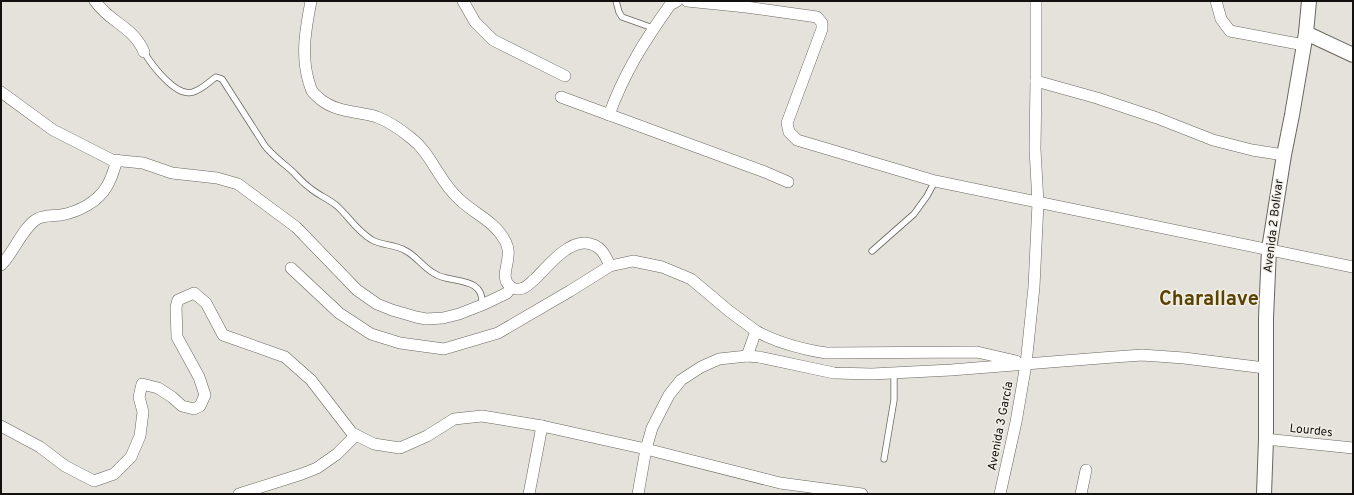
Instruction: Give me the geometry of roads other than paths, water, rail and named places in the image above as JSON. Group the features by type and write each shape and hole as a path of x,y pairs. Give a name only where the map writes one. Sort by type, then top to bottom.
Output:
{"street":[{"path":"95,1 112,20 131,32 139,41 144,52"},
{"path":"311,1 304,52 307,74 312,90 323,101 334,108 384,120 399,128 418,145 430,160 445,184 459,199 491,224 506,241 508,251 508,262 505,271 506,279 512,287 519,289 527,286 562,252 577,244 588,244 600,248 605,254 610,266"},
{"path":"463,1 475,22 493,40 565,76"},
{"path":"609,115 630,66 653,28 670,5 677,1"},
{"path":"687,1 780,11 819,18 822,23 822,29 788,118 787,128 791,135 797,140 935,181 1353,267"},
{"name":"Avenida 3 García","path":"1000,494 1016,422 1026,364 1034,287 1038,203 1034,149 1036,1"},
{"path":"1216,1 1221,19 1230,31 1305,39 1353,55"},
{"name":"Avenida 2 Bolívar","path":"1264,494 1266,439 1266,318 1269,249 1305,39 1310,1"},
{"path":"1036,81 1097,98 1157,118 1213,140 1252,150 1284,155"},
{"path":"1,92 53,130 112,160 143,163 172,173 217,178 238,184 296,227 357,290 378,304 392,310 416,317 435,319 451,316 482,305 507,293 512,287"},
{"path":"561,97 788,182"},
{"path":"1,265 29,226 36,219 67,213 84,207 96,200 108,185 117,160"},
{"path":"291,268 339,313 371,334 400,343 444,349 498,333 610,266 633,261 662,267 691,279 729,311 756,331 771,339 804,350 826,353 977,352 1026,364"},
{"path":"1,426 40,447 65,466 94,481 114,474 131,457 140,436 143,412 139,397 142,384 158,388 182,406 194,409 200,406 205,395 199,377 177,337 176,307 178,300 194,293 206,303 223,335 286,357 311,380 352,433 374,444 400,448 427,436 454,419 482,416 542,426 780,483 862,494"},
{"path":"747,356 756,331"},
{"path":"638,494 646,450 652,428 669,395 681,380 701,367 719,359 747,356 770,359 834,373 872,374 1142,356 1184,358 1265,368"},
{"path":"529,494 542,426"},
{"path":"239,494 317,468 337,454 356,435"},
{"name":"Lourdes","path":"1266,439 1353,448"},
{"path":"1081,494 1086,470"}],"lane":[{"path":"616,1 618,12 622,17 653,28"},
{"path":"144,52 158,72 172,84 185,92 195,91 216,77 222,79 265,146 300,180 332,202 360,231 373,240 381,244 394,246 408,251 426,268 439,276 461,280 473,285 481,295 482,305"},
{"path":"872,251 914,214 927,196 935,181"},
{"path":"884,459 894,400 894,373"}],"district":[{"name":"Charallave","path":"1209,300"}]}
